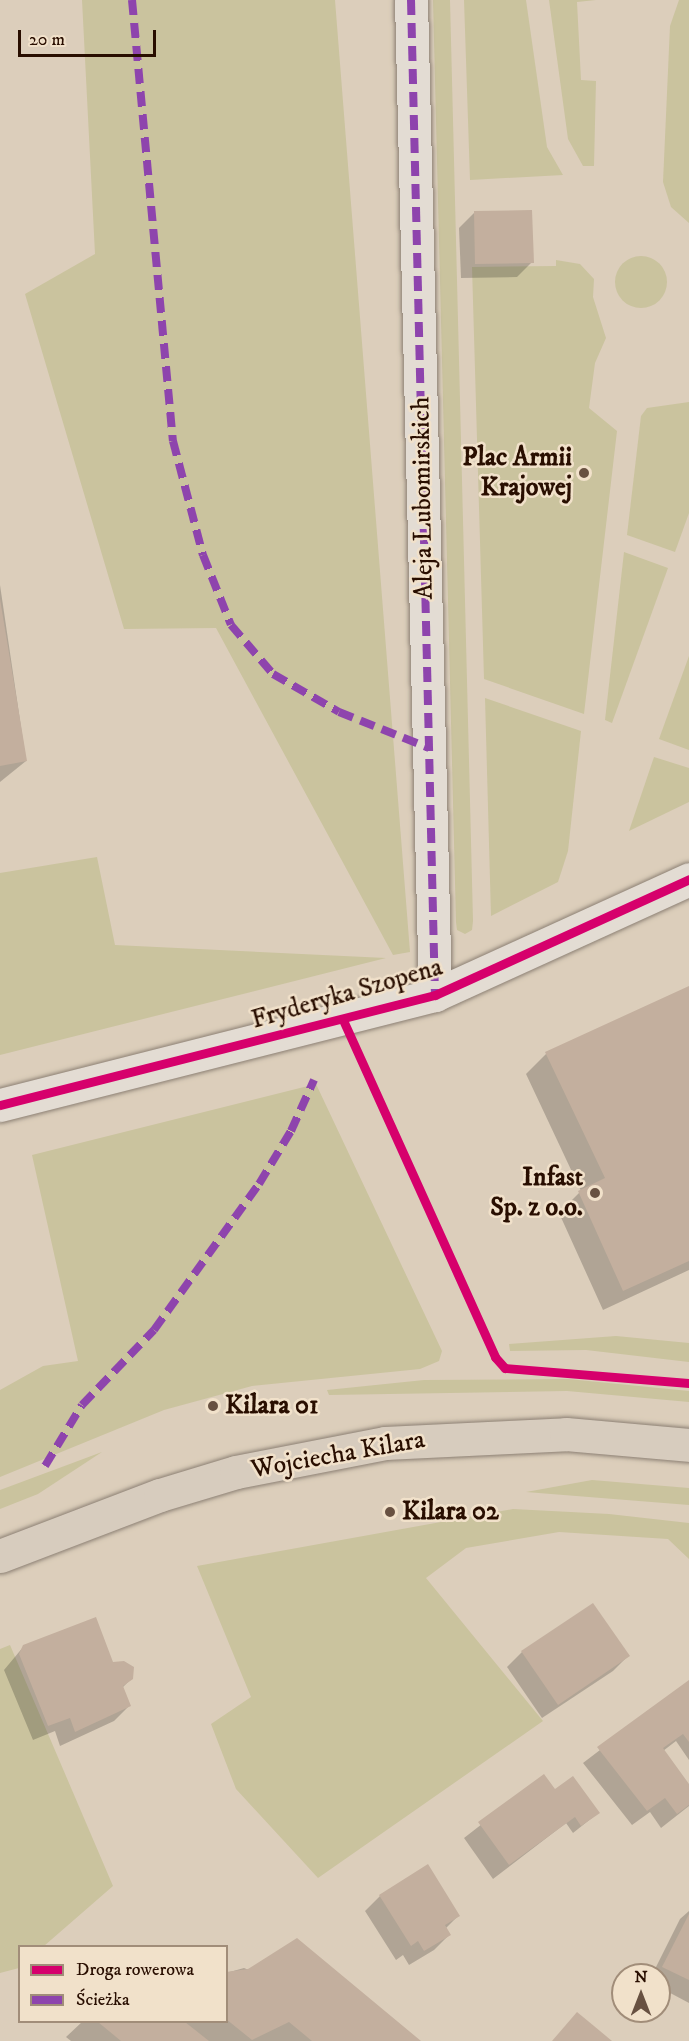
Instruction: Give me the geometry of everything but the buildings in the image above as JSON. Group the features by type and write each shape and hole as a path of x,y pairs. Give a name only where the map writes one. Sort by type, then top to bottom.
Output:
{"main road":[{"name":"Wojciecha Kilara","path":"0,1556 160,1495 237,1472 385,1443 566,1434 689,1445"}],"street":[{"name":"Aleja Lubomirskich","path":"411,0 435,995"},
{"name":"Fryderyka Szopena","path":"0,1105 435,995 689,879"}],"shaded area":[{"path":"82,0 335,0 410,952 393,955 216,628 124,629 25,294 95,254"},
{"path":"433,0 450,0 473,921 472,930 465,934 457,930 456,922"},
{"path":"464,0 526,0 547,147 563,175 470,180"},
{"path":"549,0 596,0 577,2 581,80 596,81 594,166 583,166 568,139"},
{"path":"679,0 689,0 689,223 671,207 663,182 670,26"},
{"path":"636,256 646,256 660,263 667,282 660,301 646,308 636,308 626,304 619,297 615,287 615,277 619,267 626,260"},
{"path":"556,260 580,264 594,279 593,297 606,338 595,363 589,408 617,431 584,714 484,679 472,267 556,266"},
{"path":"689,402 689,513 675,552 627,535 641,416 647,408"},
{"path":"624,552 668,568 612,723 605,720"},
{"path":"689,656 689,750 659,739"},
{"path":"485,698 581,731 568,851 558,882 491,916"},
{"path":"654,757 689,768 689,802 629,831"},
{"path":"97,857 115,945 386,958 0,1055 0,873"},
{"path":"316,1084 442,1351 439,1361 420,1369 252,1386 164,1410 0,1477 0,1390 43,1366 78,1361 32,1155"},
{"path":"616,1336 689,1343 689,1362 586,1350 510,1351 509,1344"},
{"path":"568,1379 689,1391 689,1402 567,1391 329,1395 327,1390 424,1380"},
{"path":"102,1452 38,1494 0,1509 0,1490"},
{"path":"592,1480 689,1488 689,1505 526,1492"},
{"path":"513,1509 609,1514 689,1523 689,1559 668,1539 559,1532 466,1548 426,1578 543,1721 318,1878 236,1789 211,1724 251,1697 197,1566"},
{"path":"10,1645 113,1886 45,1945 18,1945 18,1968 0,1973 0,1649"}],"marked path":[{"path":"132,0 173,441 203,555 231,625 273,674 339,712 429,748"},
{"path":"411,0 435,995"},
{"path":"45,1466 82,1405 154,1330 259,1184 291,1131 314,1080"}],"cycle path":[{"path":"0,1105 435,995 689,879"},
{"path":"343,1020 495,1357 505,1368 689,1383"}],"place":[{"name":"Plac Armii Krajowej","path":"584,473"},
{"name":"Infast Sp. z o.o.","path":"595,1193"},
{"name":"Kilara 01","path":"213,1406"},
{"name":"Kilara 02","path":"390,1512"}]}
